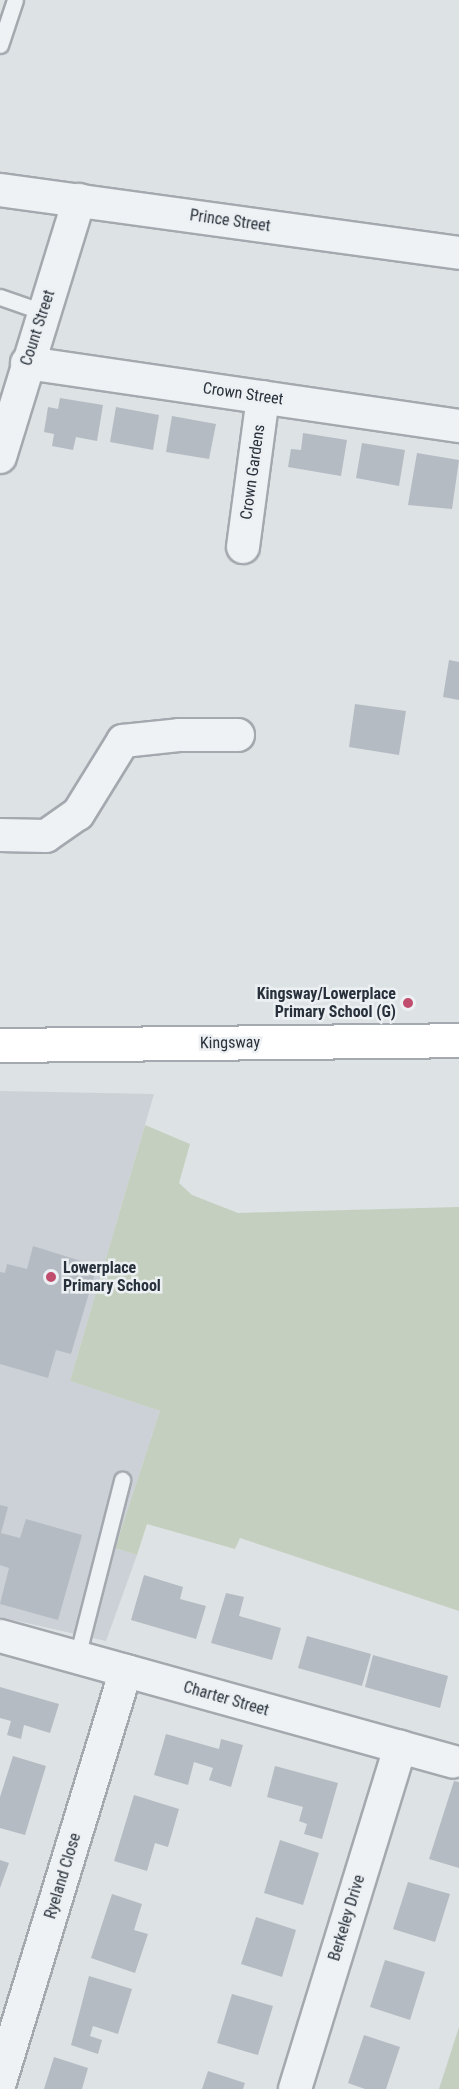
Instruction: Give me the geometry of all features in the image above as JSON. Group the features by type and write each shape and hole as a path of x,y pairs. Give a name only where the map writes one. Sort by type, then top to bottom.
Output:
{"highway":[{"name":"Kingsway","path":"0,1045 459,1040"}],"street":[{"name":"Prince Street","path":"0,190 459,254"},
{"name":"Count Street","path":"0,457 27,363 79,200"},
{"name":"Crown Street","path":"27,363 459,426"},
{"name":"Crown Gardens","path":"243,547 263,397"},
{"path":"0,835 46,836 78,814 123,741 179,735 238,735"},
{"name":"Charter Street","path":"0,1636 453,1762"},
{"name":"Ryeland Close","path":"0,2082 126,1671"},
{"name":"Berkeley Drive","path":"295,2089 400,1747"}],"lane":[{"path":"0,45 15,0"},
{"path":"0,297 43,312"},
{"path":"77,1657 122,1480"}],"shaded area":[{"name":"Lowerplace Primary School","path":"0,1091 154,1094 70,1381 160,1411 115,1548 137,1555 106,1641 0,1617"}],"green space":[{"path":"145,1125 190,1144 179,1183 192,1195 238,1213 459,1207 459,1611 240,1538 235,1549 147,1524 137,1555 115,1548 160,1411 70,1381"},
{"path":"459,2027 459,2089 439,2089"}],"building":[{"path":"60,398 103,405 97,441 76,437 73,450 52,446 54,434 44,432 48,407 58,409"},
{"path":"116,407 159,415 153,450 110,442"},
{"path":"172,416 216,424 209,459 166,452"},
{"path":"303,433 347,440 341,476 288,467 291,449 301,450"},
{"path":"362,443 405,450 399,486 356,478"},
{"path":"417,453 459,460 452,509 408,505"},
{"path":"449,660 459,662 459,700 443,697"},
{"path":"355,704 406,711 399,755 349,747"},
{"path":"33,1246 97,1266 71,1354 56,1350 48,1378 0,1364 0,1272 5,1273 7,1264 27,1269"},
{"path":"0,1505 8,1507 1,1533 20,1538 26,1519 82,1535 58,1620 0,1604 9,1568 0,1565"},
{"path":"144,1575 183,1587 180,1599 206,1606 196,1639 131,1620"},
{"path":"226,1593 244,1597 239,1616 281,1628 272,1660 211,1643"},
{"path":"307,1636 371,1654 362,1686 298,1668"},
{"path":"373,1655 448,1676 440,1708 365,1687"},
{"path":"0,1687 59,1704 50,1733 24,1725 21,1739 7,1735 11,1721 0,1718"},
{"path":"166,1734 219,1749 221,1739 243,1745 231,1787 209,1780 213,1768 194,1762 188,1785 154,1775"},
{"path":"13,1756 46,1766 25,1835 0,1828 0,1797"},
{"path":"275,1766 338,1783 322,1839 304,1834 307,1824 299,1821 303,1807 267,1797"},
{"path":"454,1781 459,1782 459,1868 429,1859"},
{"path":"134,1795 179,1809 168,1847 155,1843 147,1871 114,1861"},
{"path":"280,1840 319,1853 303,1905 264,1893"},
{"path":"0,1860 9,1863 0,1888"},
{"path":"408,1882 450,1894 435,1942 393,1929"},
{"path":"112,1894 142,1904 134,1930 148,1934 135,1973 91,1958"},
{"path":"256,1917 296,1930 282,1977 241,1964"},
{"path":"385,1960 425,1972 410,2020 370,2007"},
{"path":"89,1976 132,1989 118,2034 93,2026 90,2036 102,2040 98,2054 71,2045"},
{"path":"232,1994 273,2006 258,2055 217,2043"},
{"path":"364,2035 400,2047 386,2089 365,2089 348,2083"},
{"path":"54,2057 88,2068 82,2089 44,2089"},
{"path":"208,2071 245,2083 243,2089 202,2089"}],"place":[{"name":"Kingsway/Lowerplace Primary School (G)","path":"408,1003"},
{"name":"Lowerplace Primary School","path":"51,1277"}]}
